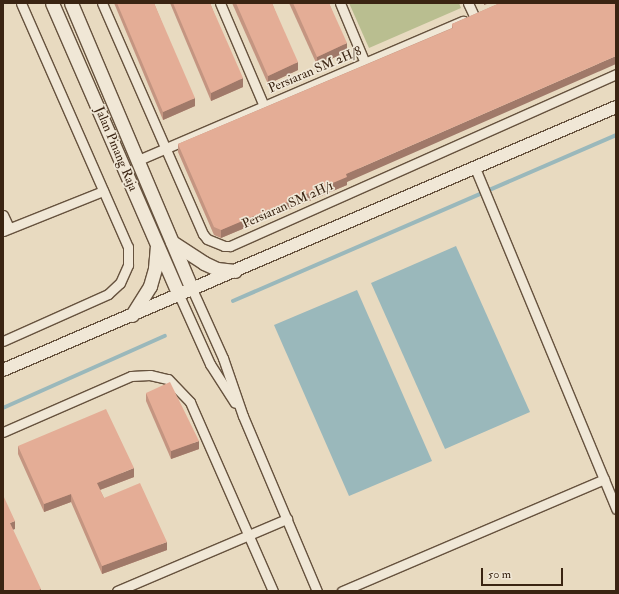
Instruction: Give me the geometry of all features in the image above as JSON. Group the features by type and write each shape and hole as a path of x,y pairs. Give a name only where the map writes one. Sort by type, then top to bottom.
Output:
{"main road":[{"name":"Jalan Pinang Raja","path":"52,3 179,295"},
{"path":"71,3 136,161 192,289"},
{"path":"171,241 204,263 217,269 235,271"},
{"path":"132,315 150,286 155,268 157,245"}],"street":[{"path":"3,341 92,303 120,283 128,265 128,247 21,3"},
{"name":"Persiaran SM 2H/1","path":"102,3 203,234 216,244 230,246 616,74"},
{"path":"220,3 264,106"},
{"path":"340,3 365,62"},
{"path":"468,3 474,16"},
{"name":"Persiaran SM 2H/8","path":"136,161 486,11"},
{"path":"3,370 616,107"},
{"path":"475,168 616,509"},
{"path":"3,215 6,230 103,191"},
{"path":"192,289 223,358 244,416 317,591"},
{"path":"179,295 210,364 244,416"},
{"path":"3,432 131,376 150,375 168,379 190,402 273,591"},
{"path":"342,591 604,479"},
{"path":"117,591 287,519"}],"green space":[{"path":"349,3 459,3 461,8 369,48"}],"water":[{"path":"456,246 530,412 445,449 371,283"},
{"path":"357,290 432,461 349,496 274,325"}],"building":[{"path":"117,3 154,3 195,98 163,112"},
{"path":"173,3 210,3 243,78 211,93"},
{"path":"236,3 272,3 298,62 268,76"},
{"path":"293,3 329,3 347,43 317,57"},
{"path":"500,3 616,3 616,56 346,174 347,177 221,230 214,227 178,144 453,28 452,24"},
{"path":"170,382 199,441 171,451 146,393"},
{"path":"106,409 134,468 97,483 104,498 140,483 167,542 102,566 71,494 44,504 18,446"},
{"path":"3,495 15,521 10,523 41,589 34,591 3,591"}],"waterway":[{"path":"233,301 616,135"},
{"path":"3,408 165,336"}]}
